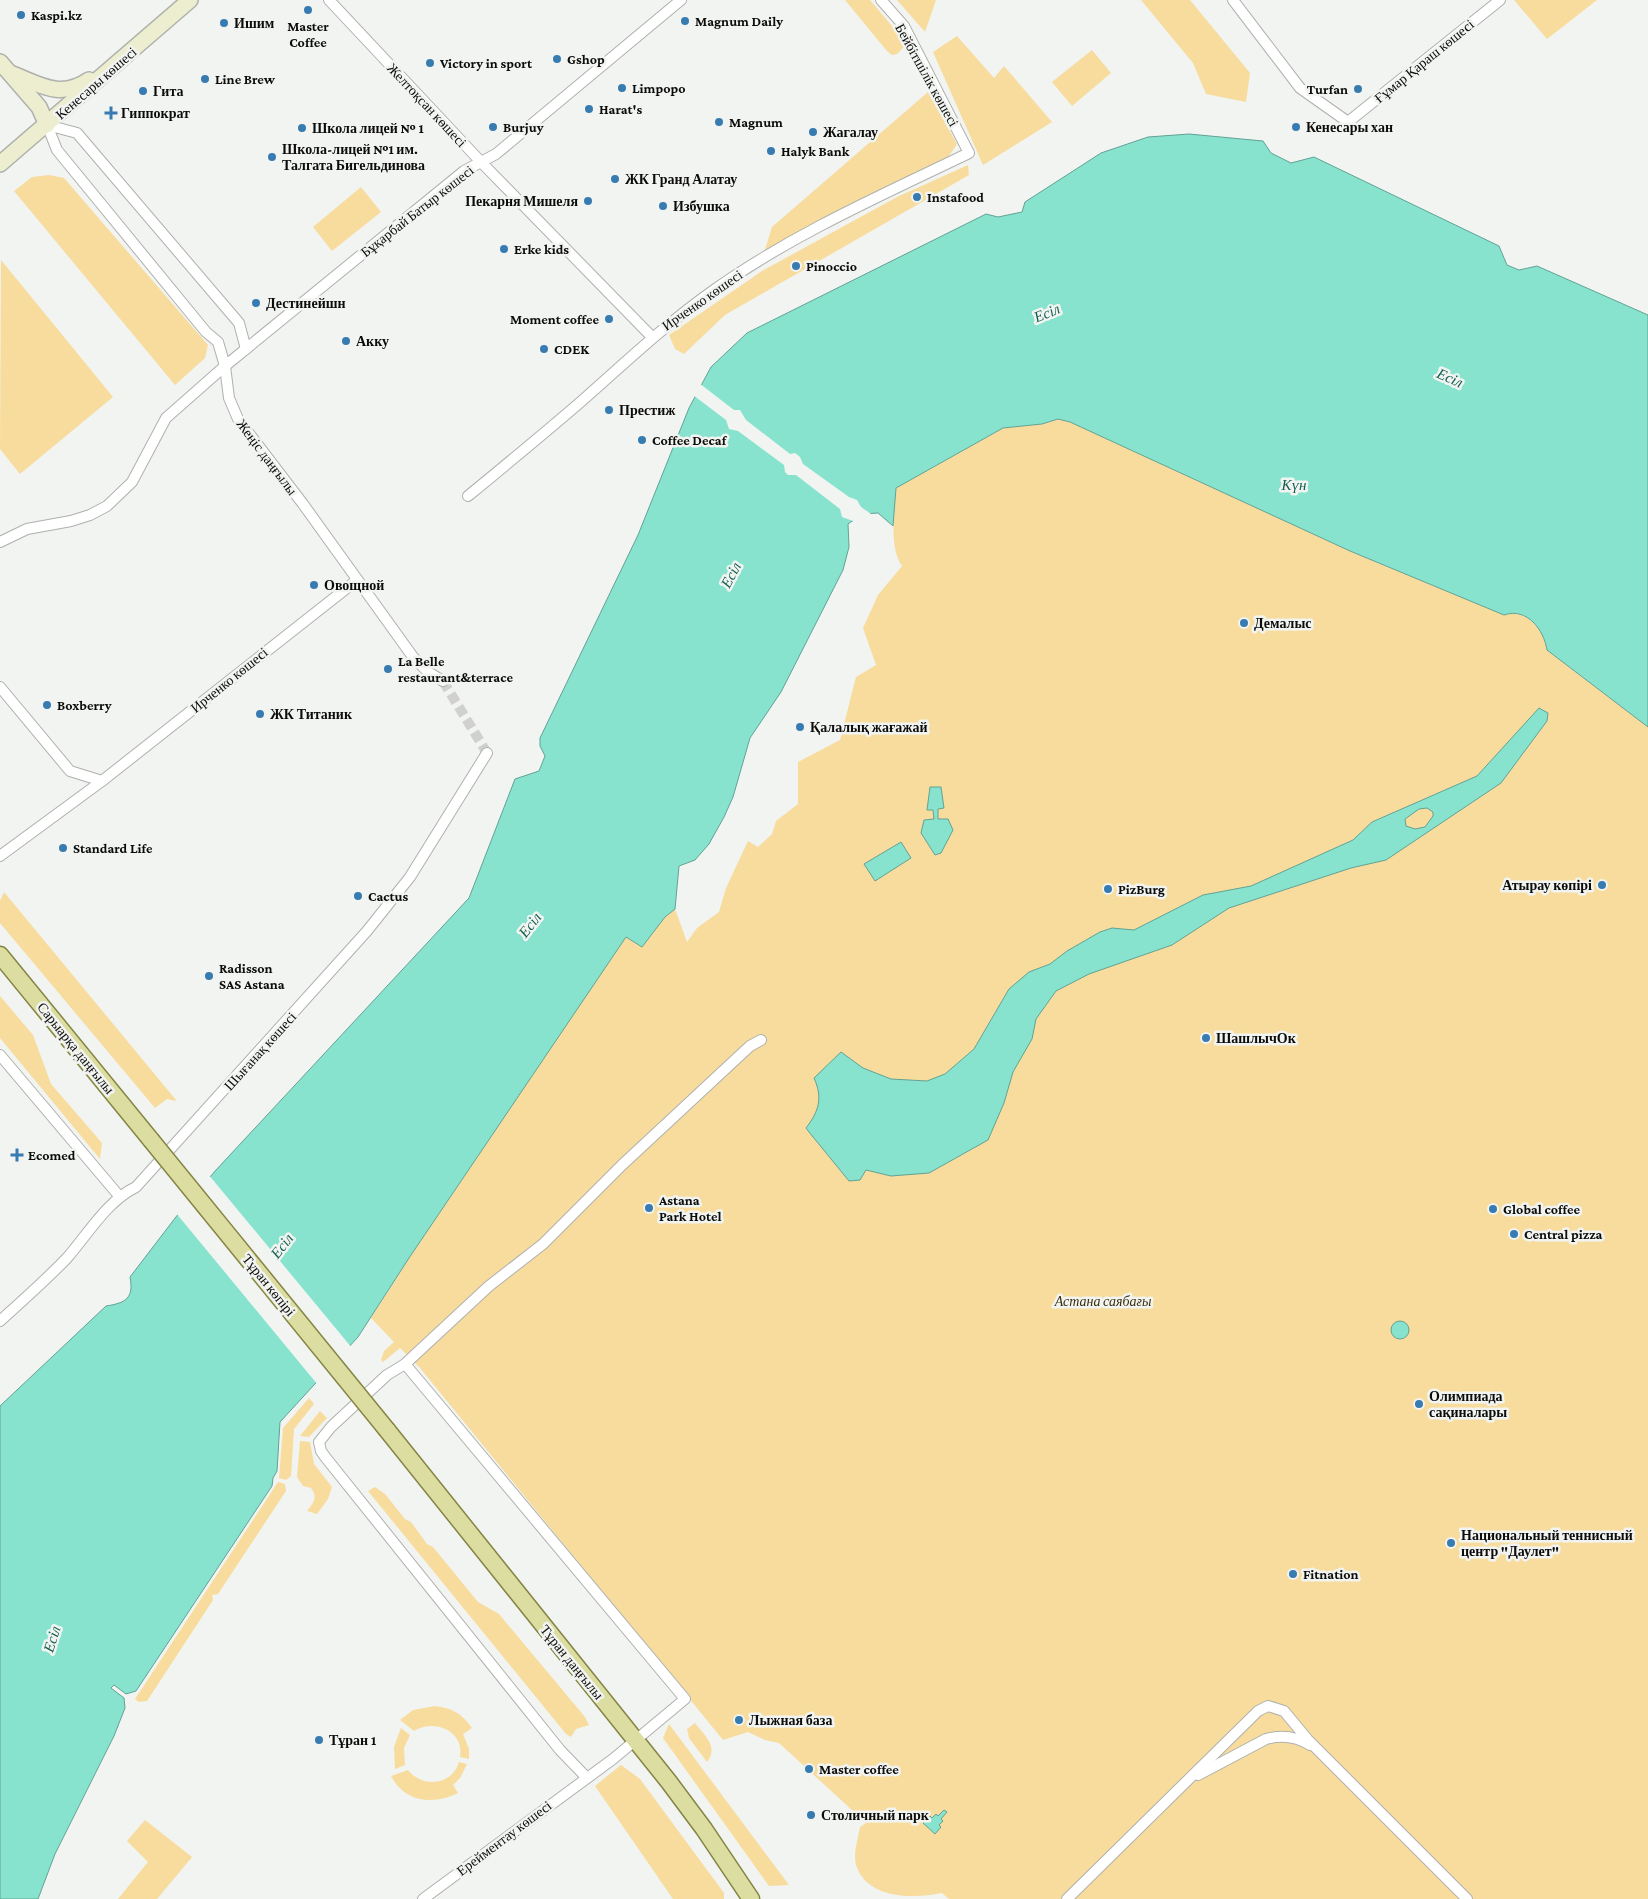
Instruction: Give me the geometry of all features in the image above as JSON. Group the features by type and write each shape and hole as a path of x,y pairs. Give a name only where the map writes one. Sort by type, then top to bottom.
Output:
{"main road":[{"name":"Кенесары көшесі","path":"0,164 190,0"},
{"path":"5,67 55,91 77,88 130,53"},
{"name":"Жеңіс даңғылы","path":"5,67 39,107 47,125"},
{"name":"Сарыарқа даңғылы","path":"0,955 151,1140"},
{"name":"Тұран көпірі","path":"151,1140 387,1430"},
{"name":"Тұран даңғылы","path":"387,1430 693,1813 751,1899"}],"street":[{"name":"Желтоқсан көшесі","path":"329,0 481,162 652,337"},
{"name":"Бұқарбай Батыр көшесі","path":"0,542 27,529 71,521 90,515 107,506 132,482 166,418 225,366 464,170 496,154 681,0"},
{"name":"Бейбітшілік көшесі","path":"881,0 904,26 969,153"},
{"name":"Ғұмар Қараш көшесі","path":"1232,0 1300,88 1348,122 1500,0"},
{"path":"47,125 77,133 239,324 246,349"},
{"name":"Жеңіс даңғылы","path":"47,125 57,150 206,332 218,342 225,366 229,398 238,418 303,504 413,658 428,672 443,681"},
{"name":"Ирченко көшесі","path":"468,496 582,400 652,337 715,290 778,249 852,209 969,153"},
{"name":"Ирченко көшесі","path":"0,856 102,781 357,580"},
{"path":"0,688 70,770 102,781"},
{"name":"Шығанақ көшесі","path":"0,1321 66,1259 120,1197 136,1187 367,931 410,877 487,753"},
{"path":"586,1778 560,1750 321,1451 320,1442 331,1427 387,1375 405,1364 489,1286 543,1244 630,1158 750,1046 761,1040"},
{"path":"0,1055 120,1197"},
{"name":"Ерейментау көшесі","path":"405,1364 685,1699 586,1778 423,1899"},
{"path":"1067,1899 1258,1711 1268,1706 1284,1711 1318,1749 1467,1899"},
{"path":"1188,1780 1253,1744 1276,1737 1304,1741 1318,1749"}],"green space":[{"path":"845,0 870,0 906,45 897,54 892,55"},
{"path":"897,0 936,0 925,32"},
{"path":"1141,0 1190,0 1250,73 1246,102 1206,94 1193,63"},
{"path":"1514,0 1597,0 1547,39"},
{"path":"957,36 994,78 1004,66 1052,122 983,165 933,52"},
{"path":"1092,50 1111,73 1072,106 1052,82"},
{"path":"928,92 957,144 949,156 765,250 772,227"},
{"path":"968,165 969,175 725,315 684,354 675,349 669,335 762,271 897,197"},
{"path":"49,175 64,178 208,345 205,358 175,385 14,191 32,177"},
{"path":"361,187 381,212 332,251 313,227"},
{"path":"1,260 113,397 20,474 0,449"},
{"name":"Астана саябағы","path":"1058,419 1070,422 1352,552 1504,615 1520,615 1527,618 1538,628 1547,650 1648,727 1648,1899 949,1899 942,1893 905,1896 880,1890 870,1885 856,1865 855,1851 860,1827 866,1823 779,1743 765,1740 748,1732 723,1740 420,1368 400,1348 383,1362 381,1360 384,1351 394,1342 371,1318 409,1258 626,936 642,946 665,917 675,909 687,942 697,928 719,912 726,888 748,841 758,847 772,834 776,821 798,804 798,762 840,740 856,677 876,665 863,628 878,595 902,566 895,549 894,539 896,488 1003,428 1042,424"},
{"path":"4,892 175,1101 167,1099 155,1108 0,923 0,901"},
{"path":"0,996 33,1035 51,1084 102,1143 100,1159 0,1038"},
{"path":"309,1398 314,1404 294,1429 291,1476 286,1480 279,1478 283,1428"},
{"path":"320,1411 327,1418 309,1437 300,1436"},
{"path":"300,1441 310,1442 314,1464 332,1487 328,1499 317,1514 307,1511 315,1497 313,1491 311,1488 303,1486 297,1477"},
{"path":"278,1482 285,1484 286,1491 218,1594 212,1595 213,1600 147,1701 139,1702 135,1699"},
{"path":"375,1487 385,1494 405,1519 411,1522 427,1544 433,1547 478,1602 499,1614 585,1717 589,1725 576,1729 571,1737 566,1734 368,1491"},
{"path":"435,1706 455,1712 464,1718 472,1728 463,1734 469,1749 469,1759 460,1757 458,1740 446,1729 430,1726 414,1731 400,1720 413,1710"},
{"path":"695,1723 711,1746 712,1751 707,1762 689,1738 687,1729"},
{"path":"669,1724 789,1885 769,1886 663,1738"},
{"path":"401,1728 410,1735 404,1748 405,1765 395,1769 394,1747"},
{"path":"459,1762 467,1764 460,1778 453,1785 458,1793 449,1797 430,1800 412,1796 404,1792 391,1776 408,1770 421,1780 436,1782 450,1776"},
{"path":"621,1765 640,1779 724,1893 724,1899 673,1899 595,1786"},
{"path":"145,1820 192,1857 157,1899 118,1899 148,1862 127,1841"}],"water":[{"path":"1189,134 1263,141 1271,153 1291,163 1314,157 1499,246 1507,265 1519,270 1537,266 1648,315 1648,727 1547,650 1538,628 1527,617 1512,613 1504,615 1350,551 1070,422 1058,419 1042,424 1003,428 896,488 893,526 878,513 862,514 848,524 849,547 843,570 781,692 750,738 733,797 724,817 709,844 695,860 679,866 675,909 665,917 642,947 626,937 409,1258 358,1337 280,1422 277,1471 273,1478 272,1486 136,1691 126,1694 114,1685 111,1688 124,1698 125,1708 114,1736 55,1854 38,1899 0,1899 0,1406 106,1306 119,1303 127,1298 131,1290 130,1277 179,1213 216,1170 469,898 515,779 539,771 545,756 540,746 540,738 638,535 689,408 711,367 747,333 986,214 998,217 1022,212 1025,202 1101,153 1148,137"},
{"path":"1539,708 1548,713 1547,721 1501,783 1386,860 1351,868 1229,908 1172,945 1089,974 1056,991 1036,1019 1032,1039 1013,1072 1004,1103 988,1140 929,1173 891,1176 866,1170 860,1180 849,1181 806,1128 817,1110 819,1098 814,1078 841,1052 863,1068 891,1079 927,1081 945,1074 974,1049 1009,989 1029,972 1050,964 1067,951 1100,932 1112,928 1134,930 1203,895 1251,886 1353,840 1372,822 1477,776","holes":["1427,808 1433,812 1433,816 1425,827 1415,829 1406,826 1405,819 1419,809"]},
{"path":"930,787 941,787 944,808 938,809 938,819 948,819 953,830 941,853 935,855 921,833 924,820 934,819 933,810 927,810"},
{"path":"901,842 911,858 875,881 864,864"},
{"path":"1400,1321 1406,1324 1409,1330 1406,1336 1400,1339 1394,1336 1391,1330 1394,1324"},
{"path":"944,1810 947,1812 941,1819 943,1821 939,1825 941,1827 935,1834 923,1823 930,1816 932,1818 936,1814 938,1816"}],"pier":[{"path":"699,383 734,410 740,410 746,420 790,454 795,453 800,457 803,464 849,497 857,500 861,507 874,516 863,516 856,522 842,517 840,509 796,475 788,475 785,472 784,465 738,431 729,429 726,420 693,395"},
{"path":"208,1174 352,1348 318,1385 176,1213"}],"tunnel":[{"path":"443,681 487,753"}],"place":[{"name":"Master Coffee","path":"308,10"},
{"name":"Kaspi.kz","path":"21,15"},
{"name":"Magnum Daily","path":"685,21"},
{"name":"Ишим","path":"224,23"},
{"name":"Gshop","path":"557,59"},
{"name":"Victory in sport","path":"430,63"},
{"name":"Line Brew","path":"205,79"},
{"name":"Limpopo","path":"622,88"},
{"name":"Turfan","path":"1358,89"},
{"name":"Гита","path":"143,91"},
{"name":"Harat's","path":"589,109"},
{"name":"Гиппократ","path":"111,113"},
{"name":"Magnum","path":"719,122"},
{"name":"Burjuy","path":"493,127"},
{"name":"Кенесары хан","path":"1296,127"},
{"name":"Школа лицей № 1","path":"302,128"},
{"name":"Жагалау","path":"813,132"},
{"name":"Halyk Bank","path":"771,151"},
{"name":"Школа-лицей №1 им. Талгата Бигельдинова","path":"272,157"},
{"name":"ЖК Гранд Алатау","path":"615,179"},
{"name":"Instafood","path":"917,197"},
{"name":"Пекарня Мишеля","path":"588,201"},
{"name":"Избушка","path":"663,206"},
{"name":"Erke kids","path":"504,249"},
{"name":"Pinoccio","path":"796,266"},
{"name":"Дестинейшн","path":"256,303"},
{"name":"Moment coffee","path":"609,319"},
{"name":"Акку","path":"346,341"},
{"name":"CDEK","path":"544,349"},
{"name":"Престиж","path":"609,410"},
{"name":"Coffee Decaf","path":"642,440"},
{"name":"Овощной","path":"314,585"},
{"name":"Демалыс","path":"1244,623"},
{"name":"La Belle restaurant&terrace","path":"388,669"},
{"name":"Boxberry","path":"47,705"},
{"name":"ЖК Титаник","path":"260,714"},
{"name":"Қалалық жағажай","path":"800,727"},
{"name":"Standard Life","path":"63,848"},
{"name":"Атырау көпірі","path":"1602,885"},
{"name":"PizBurg","path":"1108,889"},
{"name":"Cactus","path":"358,896"},
{"name":"Radisson SAS Astana","path":"209,976"},
{"name":"ШашлычОк","path":"1206,1038"},
{"name":"Ecomed","path":"17,1155"},
{"name":"Astana Park Hotel","path":"649,1208"},
{"name":"Global coffee","path":"1493,1209"},
{"name":"Central pizza","path":"1514,1234"},
{"name":"Олимпиада сақиналары","path":"1419,1404"},
{"name":"Национальный теннисный центр \"Даулет\"","path":"1451,1543"},
{"name":"Fitnation","path":"1293,1574"},
{"name":"Лыжная база","path":"739,1720"},
{"name":"Тұран 1","path":"319,1740"},
{"name":"Master coffee","path":"809,1769"},
{"name":"Столичный парк","path":"811,1815"}],"water label":[{"name":"Есіл","path":"1047,313"},
{"name":"Есіл","path":"1450,378"},
{"name":"Күн","path":"1294,485"},
{"name":"Есіл","path":"731,575"},
{"name":"Есіл","path":"530,925"},
{"name":"Есіл","path":"282,1246"},
{"name":"Есіл","path":"52,1639"}]}
